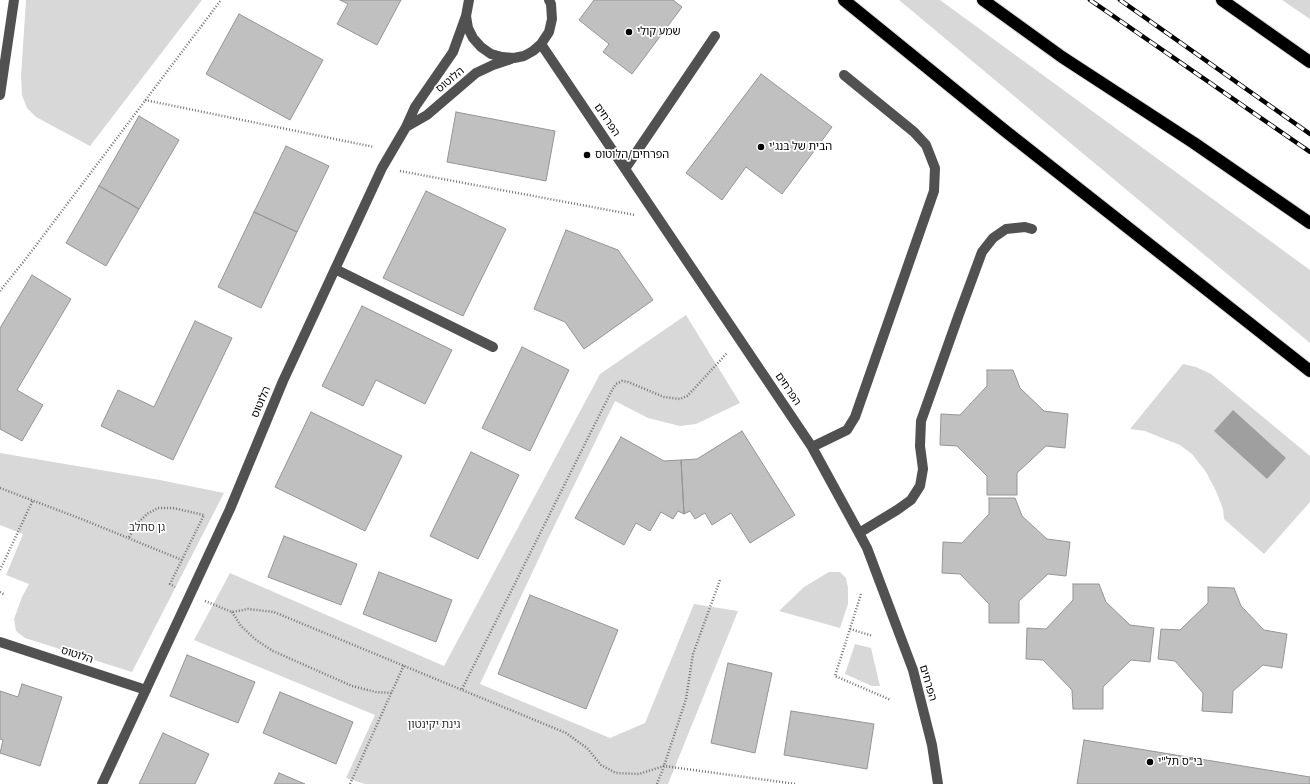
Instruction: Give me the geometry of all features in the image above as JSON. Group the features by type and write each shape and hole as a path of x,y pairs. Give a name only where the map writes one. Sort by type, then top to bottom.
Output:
{"highway":[{"path":"844,0 1004,130 1310,371"},
{"path":"982,0 1062,56 1194,143 1310,223"},
{"path":"1222,0 1310,62"}],"street":[{"path":"0,95 14,0"},
{"name":"הלוטוס","path":"102,784 230,509 283,381 382,168 406,127 415,107 453,52 466,16 469,0"},
{"path":"541,44 549,32 552,19 551,4 549,0"},
{"path":"466,16 468,28 473,38 481,47 490,54 514,58"},
{"path":"625,169 715,36"},
{"name":"הלוטוס","path":"406,127 427,115 476,73 493,65 524,56 541,44"},
{"name":"הפרחים","path":"541,44 812,447 859,533 867,548 913,670 932,745 938,784"},
{"path":"812,447 847,430 855,417 934,191 935,168 926,145 914,132 844,75"},
{"path":"859,533 911,500 920,486 923,470 920,446 921,421 982,252 992,238 1006,229 1024,227 1032,230"},
{"path":"335,269 493,346"},
{"name":"הלוטוס","path":"0,642 146,690"}],"path":[{"path":"0,291 221,0"},
{"path":"145,100 393,150"},
{"path":"382,168 660,220"},
{"path":"462,690 616,384 622,381 628,382 664,397 680,399 687,396 693,390 739,339"},
{"path":"0,488 129,537 182,560 204,514 173,508 158,508 147,514 138,523 129,537"},
{"path":"0,570 33,500"},
{"path":"657,784 686,699 693,654 720,580"},
{"path":"0,592 5,594"},
{"path":"190,594 232,612 246,631 256,640 273,651 352,686 376,692 392,693"},
{"path":"860,594 835,676 891,700"},
{"path":"232,612 248,608 274,612 404,665 566,733 587,748 600,765 616,773 639,774 664,766 796,784"},
{"path":"850,629 873,636"},
{"path":"350,784 404,665"}],"green space":[{"path":"26,0 202,0 90,146 36,117 27,108 22,95 21,76"},
{"path":"899,0 940,0 1310,270 1310,343"},
{"path":"1282,0 1310,0 1310,19"},
{"name":"גינת יקינטון","path":"686,315 740,403 696,424 680,426 648,418 615,401 480,684 610,738 645,723 694,604 738,611 668,784 365,784 346,778 375,715 194,640 230,573 444,666 600,374"},
{"path":"1183,364 1196,367 1211,374 1310,456 1310,502 1264,554 1224,519 1223,509 1216,491 1206,472 1192,454 1180,445 1145,431 1130,429"},
{"name":"גן סחלב","path":"0,453 160,480 224,493 132,672 25,638 16,631 14,619 22,597 29,584 6,575 23,534 0,525"},
{"path":"829,572 840,572 846,578 848,588 848,604 840,628 779,611 804,587"},
{"path":"855,644 871,648 880,686 872,686 845,674"}],"shaded area":[{"path":"1233,410 1286,458 1267,479 1214,431"}],"building":[{"path":"340,0 401,0 377,45 337,24 348,4"},
{"name":"שמע קולי","path":"594,0 673,0 682,7 632,74 603,52 609,44 579,20"},
{"path":"239,14 323,60 290,120 206,74"},
{"name":"הבית של בנג'י","path":"761,74 832,127 782,194 746,167 722,200 686,173"},
{"path":"456,112 555,131 546,181 447,162"},
{"path":"139,116 179,140 139,209 99,186"},
{"path":"286,146 329,166 297,232 254,212"},
{"path":"99,186 139,209 106,266 66,243"},
{"path":"426,191 506,229 463,316 383,278"},
{"path":"254,212 297,232 261,308 218,287"},
{"path":"566,230 618,250 653,300 584,349 565,322 534,309"},
{"path":"32,275 71,299 17,390 43,405 22,441 0,429 0,328"},
{"path":"362,306 452,350 425,404 376,380 363,406 322,386"},
{"path":"195,321 232,338 173,460 101,426 118,390 154,407"},
{"path":"522,347 569,370 530,451 482,428"},
{"path":"987,370 1013,370 1020,388 1044,411 1068,414 1065,448 1046,446 1017,473 1017,495 987,495 987,476 957,446 940,445 941,414 960,415 987,386"},
{"path":"311,412 402,456 365,531 275,487"},
{"path":"742,431 795,515 750,543 731,513 712,525 705,513 695,519 690,511 684,514 681,460 697,459"},
{"path":"621,437 664,461 681,460 684,514 678,511 673,519 661,512 650,531 636,523 624,545 575,518"},
{"path":"471,452 519,475 478,559 430,536"},
{"path":"989,498 1015,498 1022,516 1047,539 1070,542 1066,576 1048,574 1019,601 1019,623 989,623 989,604 960,574 942,573 943,542 962,543 989,514"},
{"path":"284,536 357,564 341,605 268,577"},
{"path":"379,572 452,600 436,642 363,614"},
{"path":"1073,584 1099,584 1106,602 1130,625 1154,628 1150,662 1131,660 1103,687 1103,709 1073,709 1072,690 1043,660 1026,659 1027,628 1046,629 1073,600"},
{"path":"1208,587 1234,588 1241,606 1264,630 1287,634 1282,668 1263,665 1233,691 1232,713 1202,711 1203,693 1175,661 1158,659 1161,629 1180,630 1208,603"},
{"path":"530,595 618,630 586,709 498,674"},
{"path":"187,655 255,682 238,723 170,696"},
{"path":"728,663 772,673 755,753 711,743"},
{"path":"22,684 62,697 40,766 0,753 3,740 0,739 0,691 18,697"},
{"path":"280,692 353,722 336,764 263,733"},
{"path":"791,711 874,724 867,769 784,755"},
{"path":"163,733 209,754 195,784 139,784"},
{"path":"1084,740 1310,777 1310,784 1077,784"},
{"path":"279,773 305,784 274,784"}],"railway":[{"path":"1090,0 1310,152"},
{"path":"1120,0 1310,134"}],"place":[{"name":"שמע קולי","path":"629,32"},
{"name":"הבית של בנג'י","path":"761,147"},
{"name":"הפרחים/הלוטוס","path":"587,155"},
{"name":"בי\"ס תל\"י","path":"1150,762"}]}
